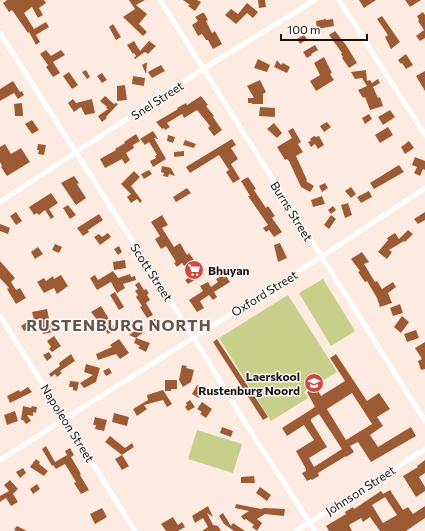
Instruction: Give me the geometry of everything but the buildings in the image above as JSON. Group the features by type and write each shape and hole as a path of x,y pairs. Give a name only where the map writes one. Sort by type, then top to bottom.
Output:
{"street":[{"name":"Burns Street","path":"160,0 425,421"},
{"name":"Snel Street","path":"0,202 76,154 204,69 314,0"},
{"path":"339,0 425,135"},
{"name":"Scott Street","path":"0,33 315,531"},
{"name":"Oxford Street","path":"0,460 321,257 425,188"},
{"name":"Napoleon Street","path":"0,316 135,531"},
{"name":"Johnson Street","path":"296,531 425,449"}],"green space":[{"path":"323,279 355,331 331,346 299,293"},
{"path":"288,295 337,372 304,392 308,398 271,421 219,338"},
{"path":"197,430 242,444 233,473 188,459"}],"place":[{"name":"Bhuyan","path":"194,270"},
{"name":"Laerskool Rustenburg Noord","path":"314,383"}],"district":[{"name":"RUSTENBURG NORTH","path":"119,324"}]}
